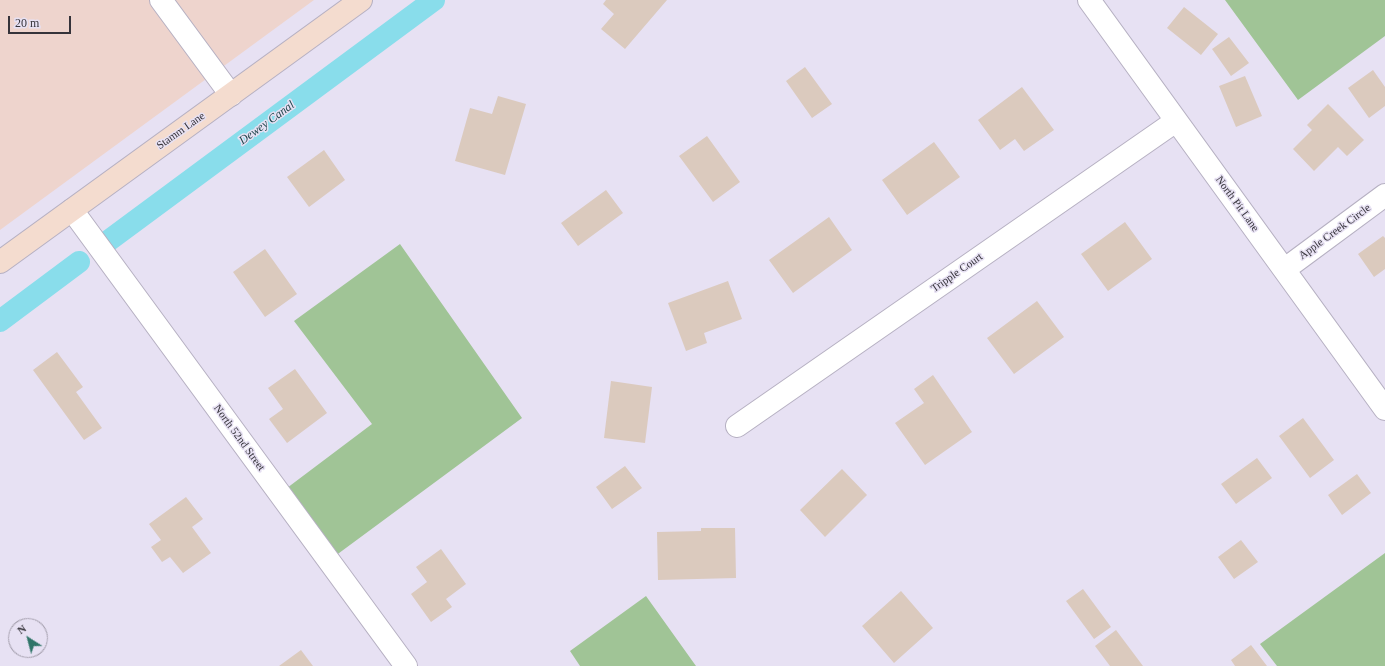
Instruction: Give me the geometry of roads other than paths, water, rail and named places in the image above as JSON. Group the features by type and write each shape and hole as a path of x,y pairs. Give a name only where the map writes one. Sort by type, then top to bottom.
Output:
{"street":[{"path":"161,0 231,96"},
{"name":"Stamm Lane","path":"0,262 231,96 361,0"},
{"name":"North Pit Lane","path":"1089,0 1385,409"},
{"name":"Tripple Court","path":"737,426 1176,121"},
{"name":"Apple Creek Circle","path":"1284,269 1385,195"},
{"name":"North 52nd Street","path":"72,210 406,666"}],"waterway":[{"name":"Dewey Canal","path":"100,247 434,0"},
{"name":"Dewey Canal","path":"0,321 79,262"}]}
